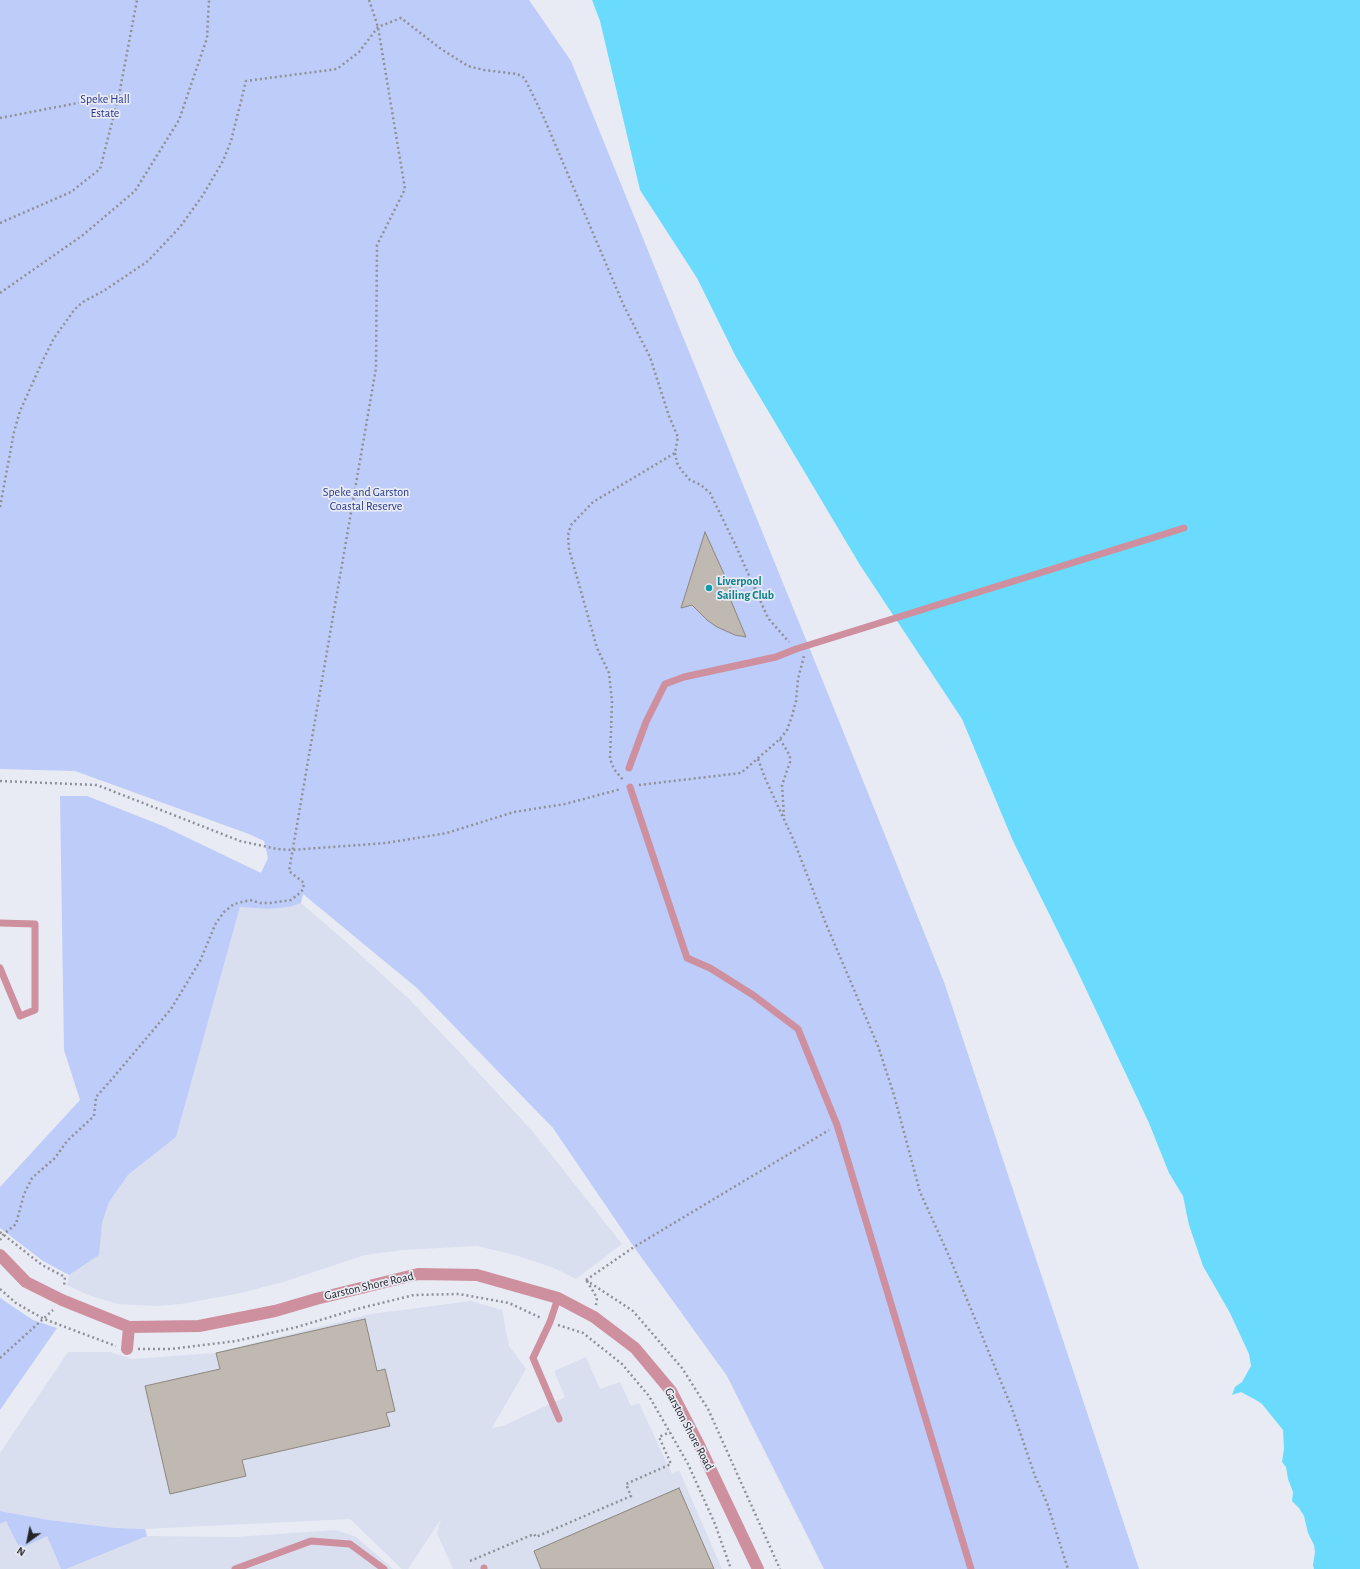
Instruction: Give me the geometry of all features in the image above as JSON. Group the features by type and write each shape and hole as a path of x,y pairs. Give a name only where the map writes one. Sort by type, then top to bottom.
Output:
{"street":[{"name":"Garston Shore Road","path":"0,1255 26,1282 62,1300 129,1328 199,1326 275,1311 316,1299 418,1274 477,1274 558,1298 594,1317 635,1348 671,1391 699,1445 758,1569"},
{"path":"127,1349 129,1328"}],"lane":[{"path":"629,768 646,722 665,684 684,677 776,657 796,649 1184,528"},
{"path":"630,787 687,958 710,968 753,996 798,1029 837,1125 971,1569"},
{"path":"0,923 35,924 35,1010 20,1016 0,968"},
{"path":"558,1298 550,1322 533,1358 559,1419"},
{"path":"235,1569 311,1541 350,1544 384,1569"}],"path":[{"path":"0,223 71,192 100,169 119,96 137,0"},
{"path":"0,293 83,235 135,191 179,120 207,38 209,0"},
{"path":"0,1240 3,1235 16,1224 24,1194 32,1178 55,1158 67,1141 94,1116 96,1097 171,1009 200,961 216,923 224,912 234,904 250,900 260,903 291,900 301,892 304,883 289,871 376,368 377,245 405,189 378,27 370,0"},
{"path":"0,507 14,432 20,411 54,338 75,309 83,302 148,261 180,227 203,195 223,161 231,141 246,81 337,69 359,52 378,27 401,18 441,49 468,66 484,70 517,74 523,77 527,83 544,118 621,299 650,357 678,437 675,453 677,463 690,480 701,485 710,493 735,544 768,618 804,656 798,679 796,701 787,730 780,739 741,773 651,782 565,804 514,812 447,833 386,842 292,850 277,849 240,841 97,785 0,781"},
{"path":"0,118 119,96"},
{"path":"630,787 614,769 610,759 612,702 609,673 597,648 592,632 569,549 568,535 571,525 593,502 675,453"},
{"path":"780,739 790,756 790,762 782,786 782,801 785,820"},
{"path":"758,759 765,778 785,820 826,924 878,1046 894,1096 920,1192 949,1256 1011,1406 1032,1469 1047,1503 1068,1569"},
{"path":"586,1280 634,1247 837,1125"},
{"path":"0,1232 42,1265 66,1277 62,1300 44,1319 0,1358"},
{"path":"0,1288 16,1303 44,1319 86,1336 127,1349 171,1349 236,1341 297,1327 357,1309 414,1295 459,1294 509,1303 550,1322 583,1333 622,1364 650,1396 688,1464 715,1524 731,1569"},
{"path":"470,1561 534,1534 536,1537 631,1496 626,1484 672,1464 659,1437 670,1432"}],"shaded area":[{"path":"592,0 1360,0 1360,1569 1314,1569 1314,1545 1308,1533 1304,1516 1292,1501 1293,1492 1288,1479 1286,1467 1282,1462 1284,1448 1283,1430 1262,1404 1241,1392 1232,1395 1235,1387 1242,1382 1251,1366 1249,1354 1230,1313 1203,1266 1189,1225 1183,1196 1169,1173 1149,1123 1076,968 1013,841 962,719 860,565 736,357 697,278 640,190 600,21"},
{"path":"301,903 409,999 464,1057 534,1133 622,1244 576,1279 554,1268 515,1255 477,1246 402,1250 365,1255 283,1282 241,1293 181,1304 156,1306 118,1304 88,1295 67,1285 69,1275 98,1255 102,1223 109,1202 128,1175 176,1137 240,907 268,909 290,907"},
{"path":"471,1301 502,1310 509,1346 526,1369 492,1428 503,1426 565,1397 554,1371 586,1357 600,1389 620,1382 631,1406 639,1403 672,1474 679,1470 722,1569 453,1569 437,1533 441,1519 408,1569 402,1569 350,1519 145,1529 116,1528 49,1520 0,1511 0,1453 68,1352 110,1352 132,1359 214,1353 371,1314"},
{"path":"6,1521 47,1536 61,1569 0,1569 0,1524"},
{"path":"336,1530 356,1537 393,1569 66,1569 147,1536 236,1537"}],"green space":[{"name":"Speke and Garston Coastal Reserve","path":"0,0 529,0 571,61 944,982 1139,1569 824,1569 727,1376 634,1247 553,1128 417,988 303,894 301,903 290,907 268,909 240,907 176,1137 128,1175 109,1202 102,1223 99,1255 69,1275 43,1261 0,1228 0,1187 80,1100 64,1050 60,796 87,796 163,826 261,873 268,858 264,841 249,834 75,771 0,769"},
{"path":"0,1298 33,1320 57,1328 0,1410"},
{"path":"0,1511 49,1520 116,1528 145,1529 147,1536 66,1569 61,1569 47,1536 20,1549 6,1521 0,1524"}],"building":[{"name":"Liverpool Sailing Club","path":"705,532 733,594 729,596 746,637 735,635 717,627 707,620 692,605 681,608"},
{"path":"365,1319 377,1371 385,1369 395,1411 386,1413 390,1426 242,1460 246,1476 170,1494 145,1386 220,1369 216,1353"},
{"path":"679,1488 714,1569 541,1569 534,1551"}],"place":[{"name":"Liverpool Sailing Club","path":"709,588"}],"park label":[{"name":"Speke Hall Estate","path":"105,106"}]}
